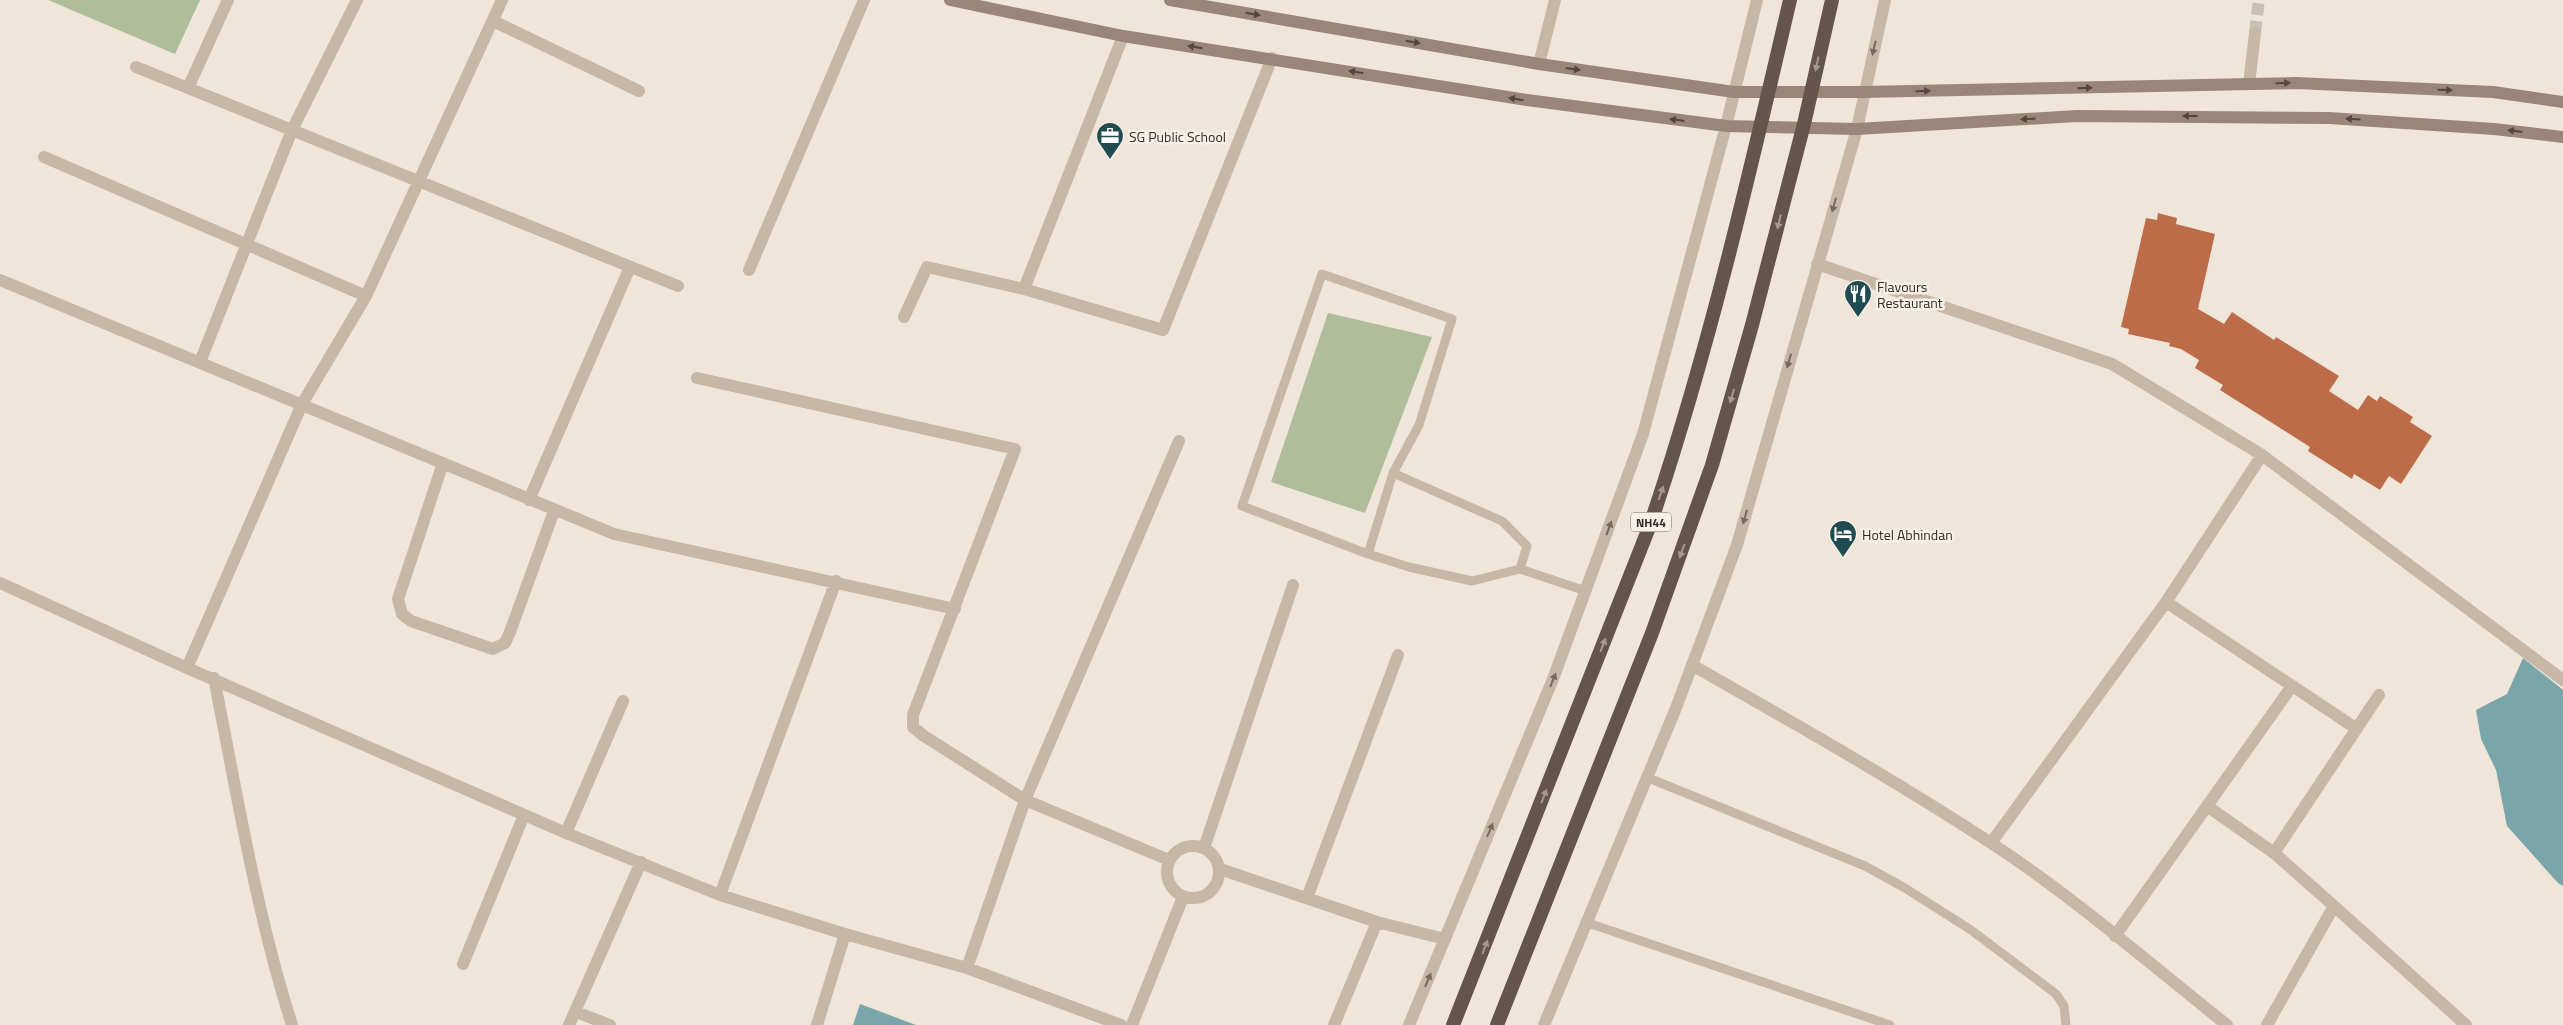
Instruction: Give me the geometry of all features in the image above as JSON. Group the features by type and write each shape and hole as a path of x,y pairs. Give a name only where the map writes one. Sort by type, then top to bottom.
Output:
{"highway":[{"name":"NH44","path":"1453,1025 1650,526 1677,446 1759,132 1790,0"},
{"name":"NH44","path":"1497,1025 1652,632 1712,465 1752,325 1794,162 1832,0"}],"main road":[{"path":"950,0 1123,36 1272,58 1527,100 1726,126 1857,129 2077,116 2329,118 2494,129 2563,137"},
{"path":"1170,0 1539,64 1734,92 1864,92 2296,83 2494,92 2563,102"}],"street":[{"path":"188,88 228,0"},
{"path":"200,362 292,130 357,0"},
{"path":"187,668 302,404 366,296 502,0"},
{"path":"749,270 864,0"},
{"path":"1539,64 1556,0"},
{"path":"1409,1025 1549,688 1642,434 1726,126 1757,0"},
{"path":"1544,1025 1692,665 1737,544 1857,129 1885,0"},
{"path":"493,21 639,91"},
{"path":"2249,84 2255,33"},
{"path":"1024,289 1123,36"},
{"path":"904,317 927,268 1024,289 1163,330 1272,58"},
{"path":"136,67 678,286"},
{"path":"44,157 366,296"},
{"path":"1817,264 2112,364 2262,456 2563,680"},
{"path":"529,500 630,267"},
{"path":"0,280 302,404 554,511 614,534 836,581 955,609"},
{"path":"697,378 1014,449 955,609 913,715 913,727 1025,800 1169,860"},
{"path":"967,968 1025,800 1179,441"},
{"path":"1991,843 2166,602 2262,456"},
{"path":"443,463 398,599 402,614 411,620 493,649 505,643 554,511"},
{"path":"720,895 836,581"},
{"path":"0,583 187,668 214,678 524,815 720,895 845,934 967,968 1121,1025"},
{"path":"1204,848 1293,585"},
{"path":"2166,602 2357,729"},
{"path":"1307,898 1398,654"},
{"path":"1692,665 1820,738 1991,843 2227,1025"},
{"path":"214,678 261,917 272,963 292,1025"},
{"path":"2114,936 2292,686"},
{"path":"2274,853 2379,695"},
{"path":"566,833 623,701"},
{"path":"2207,806 2274,853 2466,1025"},
{"path":"463,964 524,815"},
{"path":"1184,847 1204,848 1211,853 1220,869 1214,889 1205,896 1194,899 1183,897 1174,891 1168,881 1166,871 1169,860 1175,852 1184,847"},
{"path":"569,1025 641,862"},
{"path":"1220,869 1377,922 1445,939"},
{"path":"1132,1025 1183,897"},
{"path":"2267,1025 2334,906"},
{"path":"1334,1025 1377,922"},
{"path":"817,1025 845,934"},
{"path":"576,1012 610,1025"}],"lane":[{"path":"1368,554 1393,473 1419,425 1452,319 1322,274 1242,506 1368,554 1409,567 1472,581 1520,569 1586,591"},
{"path":"1393,473 1502,521 1527,546 1520,569"},
{"path":"1646,778 1865,866 1905,888 1971,930 2056,994 2064,1006 2066,1025"},
{"path":"1585,922 1890,1025"}],"green space":[{"path":"48,0 200,0 175,54"},
{"path":"1328,313 1432,337 1365,513 1271,482"}],"water":[{"path":"2523,658 2563,690 2563,886 2558,883 2507,826 2496,770 2481,739 2476,710 2507,694"},
{"path":"860,1004 916,1025 853,1025"}],"building":[{"path":"2158,213 2177,218 2176,224 2215,234 2198,309 2224,324 2232,312 2274,340 2276,337 2339,376 2329,391 2358,410 2368,395 2377,401 2380,396 2413,417 2410,422 2432,436 2401,484 2389,476 2380,490 2354,474 2352,479 2308,451 2310,447 2220,390 2223,385 2195,368 2199,360 2181,349 2169,346 2170,343 2128,334 2129,329 2121,327 2146,218 2157,220"}],"tunnel":[{"path":"2255,33 2259,0"}],"place":[{"name":"SG Public School","path":"1110,160"},
{"name":"Flavours Restaurant","path":"1858,318"},
{"name":"Hotel Abhindan","path":"1843,558"}]}
